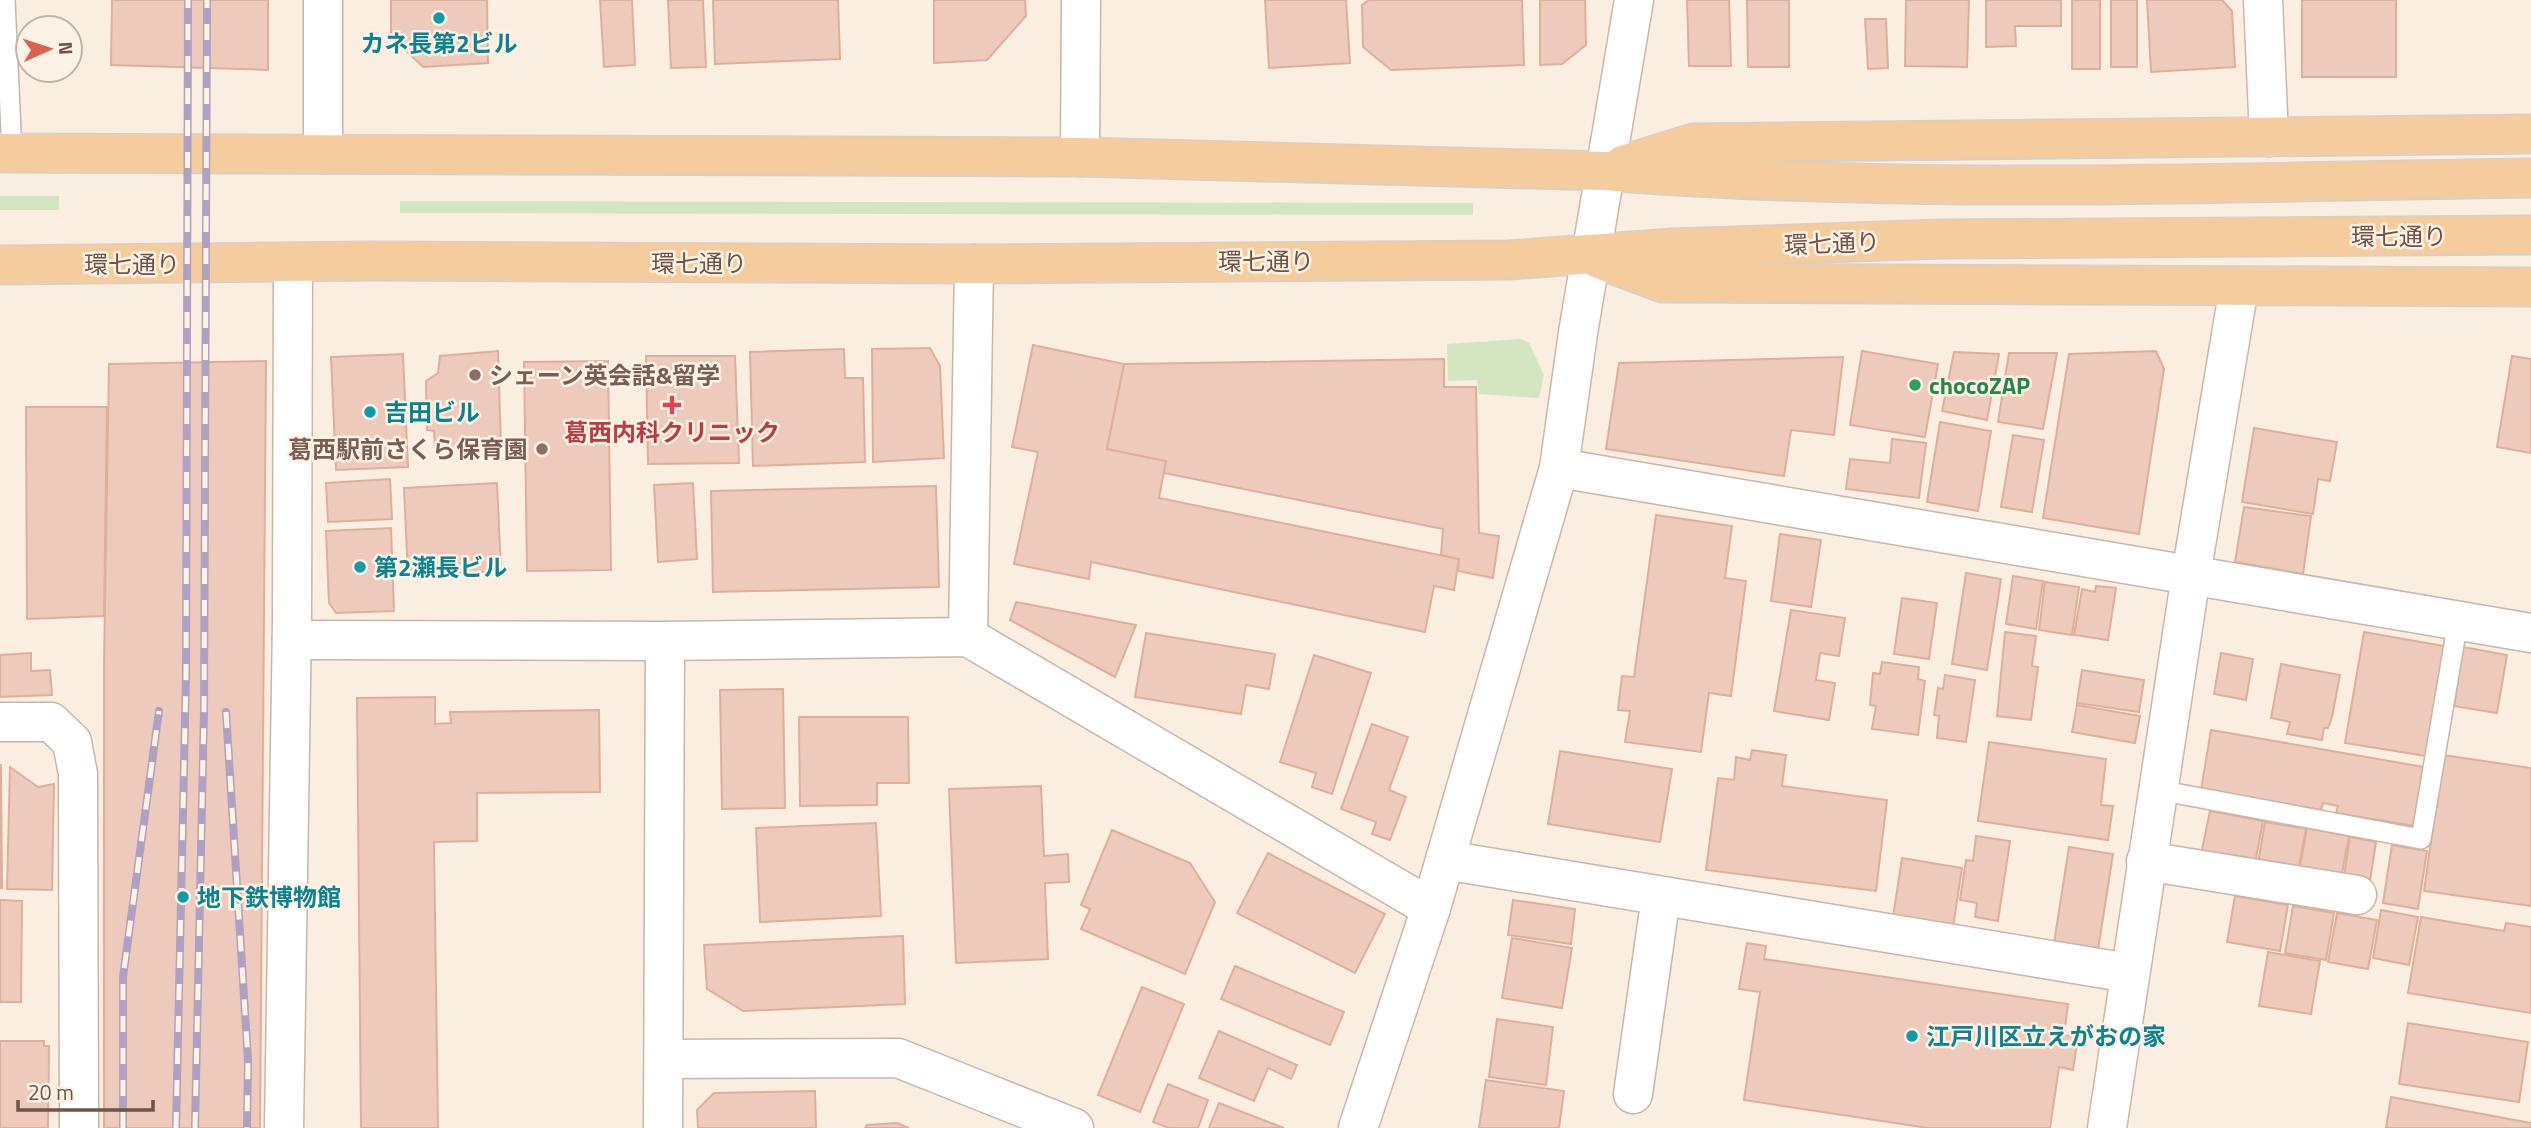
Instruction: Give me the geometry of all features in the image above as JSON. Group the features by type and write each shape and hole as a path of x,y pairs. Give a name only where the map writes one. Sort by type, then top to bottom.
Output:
{"main road":[{"path":"1605,171 1693,142 2531,134"},
{"path":"6,153 1080,157 1605,171 1686,177 1940,185 2531,178"},
{"name":"環七通り","path":"0,265 374,261 974,264 1509,260 1672,248 1942,239 2531,235"},
{"path":"1590,255 1663,284 2531,287"}],"street":[{"path":"323,0 323,154"},
{"path":"1080,0 1080,157"},
{"path":"1358,1128 1431,908 1559,468 1590,255 1634,0"},
{"path":"2263,0 2269,138"},
{"path":"284,1128 292,640 293,263"},
{"path":"968,637 974,264"},
{"path":"2107,1128 2146,861 2239,287"},
{"path":"1559,468 2531,633"},
{"path":"292,640 665,641 968,637 1431,908"},
{"path":"663,1128 665,641"},
{"path":"0,722 51,722 72,742 78,774 79,1128"},
{"path":"1445,860 2129,973"},
{"path":"2146,861 2357,895"},
{"path":"1633,1094 1661,896"},
{"path":"664,1059 898,1058 1074,1128"}],"lane":[{"path":"5,0 8,55 6,153"},
{"path":"0,36 8,55"},
{"path":"2158,790 2421,839 2458,621"}],"green space":[{"path":"0,196 59,196 59,210 0,210"},
{"path":"400,201 1473,203 1473,215 400,213"},
{"path":"1521,339 1529,343 1544,375 1539,398 1479,394 1477,380 1448,381 1447,344"}],"building":[{"path":"112,0 268,0 268,70 111,65"},
{"name":"カネ長第2ビル","path":"391,0 487,0 488,63 423,67 391,36"},
{"path":"600,0 632,0 635,65 604,67"},
{"path":"668,0 703,0 706,67 671,68"},
{"path":"713,0 838,0 840,59 715,64"},
{"path":"934,0 1025,0 1026,16 987,60 934,63"},
{"path":"1265,0 1346,0 1350,63 1269,68"},
{"path":"1369,0 1522,0 1524,65 1391,70 1363,47 1362,5"},
{"path":"1540,0 1585,0 1586,45 1562,64 1540,65"},
{"path":"1687,0 1729,0 1731,66 1689,66"},
{"path":"1747,0 1789,0 1789,67 1748,67"},
{"path":"1906,0 1969,0 1967,67 1905,66"},
{"path":"1986,0 2061,0 2061,26 2015,26 2016,46 1986,47"},
{"path":"2072,0 2100,0 2100,69 2072,69"},
{"path":"2111,0 2137,0 2137,67 2111,67"},
{"path":"2147,0 2222,0 2232,11 2235,67 2151,72"},
{"path":"2302,0 2396,0 2396,77 2302,77"},
{"path":"1865,19 1886,19 1888,68 1868,69"},
{"path":"1033,345 1124,364 1107,449 1166,461 1159,498 1459,559 1454,590 1434,586 1425,632 1091,562 1089,579 1014,564 1038,452 1012,447"},
{"path":"930,348 940,366 944,458 873,462 872,349"},
{"path":"844,349 845,378 863,378 865,462 753,466 750,352"},
{"path":"498,351 501,446 435,450 434,431 427,430 426,381 438,373 440,356"},
{"path":"1862,351 1938,364 1925,437 1850,425"},
{"path":"2156,351 2164,369 2139,534 2043,518 2069,354"},
{"path":"1954,352 1999,354 1987,420 1942,411"},
{"path":"2009,353 2057,353 2043,429 1998,422"},
{"name":"吉田ビル","path":"403,354 408,467 336,470 331,357"},
{"path":"646,356 735,356 739,463 648,464"},
{"path":"2512,356 2531,359 2531,453 2497,447"},
{"path":"1843,357 1834,435 1791,430 1784,476 1606,449 1619,363"},
{"path":"1444,359 1444,387 1476,387 1479,533 1499,536 1493,578 1458,571 1459,559 1441,555 1443,529 1164,473 1166,461 1107,449 1124,364"},
{"name":"地下鉄博物館","path":"266,361 260,1128 104,1128 104,666 109,364"},
{"path":"608,361 611,570 527,571 524,362"},
{"path":"26,407 107,407 104,616 27,619"},
{"path":"1940,422 1991,431 1978,511 1927,502"},
{"path":"2254,428 2337,442 2330,481 2318,479 2313,514 2242,502"},
{"path":"2013,435 2044,440 2032,512 2001,507"},
{"path":"1892,439 1926,443 1919,498 1846,489 1850,459 1890,463"},
{"path":"390,479 392,519 328,522 326,483"},
{"path":"497,483 501,571 408,576 404,488"},
{"path":"693,483 697,559 658,562 654,485"},
{"path":"936,486 939,587 713,592 711,491"},
{"path":"2244,507 2311,516 2303,574 2235,562"},
{"path":"1656,515 1732,526 1725,578 1746,581 1731,696 1709,693 1701,752 1625,742 1630,711 1618,710 1622,676 1634,677"},
{"name":"第2瀬長ビル","path":"391,528 394,611 336,613 329,603 326,531"},
{"path":"1780,534 1821,540 1811,607 1771,601"},
{"path":"1966,573 2001,579 1987,670 1952,664"},
{"path":"2013,576 2043,581 2036,629 2006,624"},
{"path":"2045,582 2079,587 2072,635 2039,630"},
{"path":"2096,586 2116,588 2108,640 2074,635 2082,589 2095,592"},
{"path":"1902,598 1937,603 1929,659 1894,654"},
{"path":"1016,602 1136,625 1115,677 1010,620"},
{"path":"1791,610 1845,618 1839,656 1820,653 1816,680 1835,683 1829,720 1774,711"},
{"path":"2005,632 2036,636 2032,666 2038,667 2031,720 1997,716"},
{"path":"2364,632 2444,646 2426,756 2345,743"},
{"path":"1146,633 1275,654 1269,689 1246,685 1241,714 1135,697"},
{"path":"2463,647 2507,655 2497,713 2454,706"},
{"path":"31,653 31,671 50,670 52,695 0,697 0,655"},
{"path":"2221,653 2253,659 2246,700 2214,694"},
{"path":"1314,655 1371,673 1332,794 1312,787 1316,773 1280,762"},
{"path":"1882,662 1919,667 1918,679 1925,681 1918,735 1872,729 1876,706 1870,705 1873,673 1880,674"},
{"path":"2281,664 2340,675 2332,717 2328,728 2324,728 2322,740 2287,734 2290,722 2271,718"},
{"path":"2082,670 2144,680 2139,712 2077,703"},
{"path":"1945,675 1975,680 1966,742 1937,738 1939,716 1934,715 1938,688 1943,689"},
{"path":"783,689 785,808 722,809 720,690"},
{"path":"435,697 435,724 451,723 450,712 599,710 600,792 477,793 477,841 434,842 438,1128 361,1128 357,698"},
{"path":"2077,705 2140,716 2135,743 2072,732"},
{"path":"799,717 908,717 909,783 877,783 877,805 800,806"},
{"path":"1372,724 1408,737 1389,790 1406,797 1390,840 1372,834 1376,822 1341,809"},
{"path":"2211,730 2424,767 2415,826 2336,813 2338,806 2323,803 2321,810 2201,790"},
{"path":"1989,742 2106,759 2101,805 2113,806 2108,840 1978,821"},
{"path":"1752,750 1786,755 1782,786 1887,800 1876,891 1706,870 1718,778 1734,780 1736,757 1750,760"},
{"path":"1560,751 1672,769 1660,842 1548,824"},
{"path":"2443,755 2531,768 2531,906 2424,891"},
{"path":"1,765 2,888 0,888"},
{"path":"10,767 38,787 54,784 52,890 7,889"},
{"path":"1041,786 1044,856 1068,854 1069,882 1045,883 1048,959 956,963 949,789"},
{"path":"2210,811 2263,821 2254,869 2200,859"},
{"path":"2265,822 2306,829 2297,877 2257,869"},
{"path":"876,823 881,916 760,922 756,828"},
{"path":"2307,828 2349,836 2340,884 2298,877"},
{"path":"1112,830 1190,863 1215,902 1185,974 1081,929 1090,909 1081,905"},
{"path":"1976,836 2010,841 1998,921 1975,917 1977,903 1960,900 1966,860 1973,861"},
{"path":"2350,837 2376,842 2370,881 2344,876"},
{"path":"2392,845 2427,851 2418,909 2383,903"},
{"path":"2069,847 2113,854 2098,950 2054,943"},
{"path":"1268,853 1385,914 1355,973 1237,913"},
{"path":"1902,858 1962,868 1953,927 1893,917"},
{"path":"2235,896 2288,905 2280,951 2227,942"},
{"path":"0,900 22,901 21,1002 0,1002"},
{"path":"1513,900 1575,909 1571,944 1508,935"},
{"path":"2293,906 2334,913 2326,960 2285,953"},
{"path":"2381,910 2418,917 2409,965 2373,958"},
{"path":"2337,913 2377,920 2368,969 2328,962"},
{"path":"2421,917 2504,931 2506,923 2531,927 2531,1013 2408,993"},
{"path":"903,936 905,1004 743,1011 707,989 704,945"},
{"path":"1512,938 1572,948 1562,1008 1502,998"},
{"name":"江戸川区立えがおの家","path":"1747,943 1766,946 1764,959 2068,1004 2064,1035 2078,1037 2073,1070 2059,1067 2050,1128 1928,1128 1744,1100 1760,992 1739,989"},
{"path":"2268,952 2320,961 2311,1014 2259,1006"},
{"path":"1235,966 1344,1012 1330,1045 1221,999"},
{"path":"1142,987 1184,1004 1140,1112 1098,1095"},
{"path":"1497,1019 1553,1027 1546,1085 1489,1077"},
{"path":"2408,1023 2528,1042 2519,1102 2399,1084"},
{"path":"1219,1031 1297,1065 1291,1079 1268,1068 1254,1101 1199,1078"},
{"path":"0,1041 44,1041 44,1046 49,1046 48,1128 0,1128"},
{"path":"1486,1080 1564,1091 1559,1128 1479,1128"},
{"path":"1168,1084 1208,1100 1198,1128 1169,1128 1153,1122"},
{"path":"815,1091 816,1128 698,1128 697,1110 714,1093"},
{"path":"2391,1097 2531,1123 2531,1128 2386,1128"},
{"path":"1219,1103 1284,1128 1209,1128"},
{"path":"897,1123 909,1128 865,1128 867,1125"}],"railway":[{"path":"176,1128 186,676 188,0"},
{"path":"195,1128 204,711 207,0"},
{"path":"123,1128 123,977 159,711"},
{"path":"226,712 248,1060 247,1128"}],"place":[{"name":"カネ長第2ビル","path":"439,18"},
{"name":"シェーン英会話&留学","path":"475,375"},
{"name":"chocoZAP","path":"1915,385"},
{"name":"葛西内科クリニック","path":"672,405"},
{"name":"吉田ビル","path":"370,412"},
{"name":"葛西駅前さくら保育園","path":"542,449"},
{"name":"第2瀬長ビル","path":"360,567"},
{"name":"地下鉄博物館","path":"183,897"},
{"name":"江戸川区立えがおの家","path":"1912,1036"}]}
